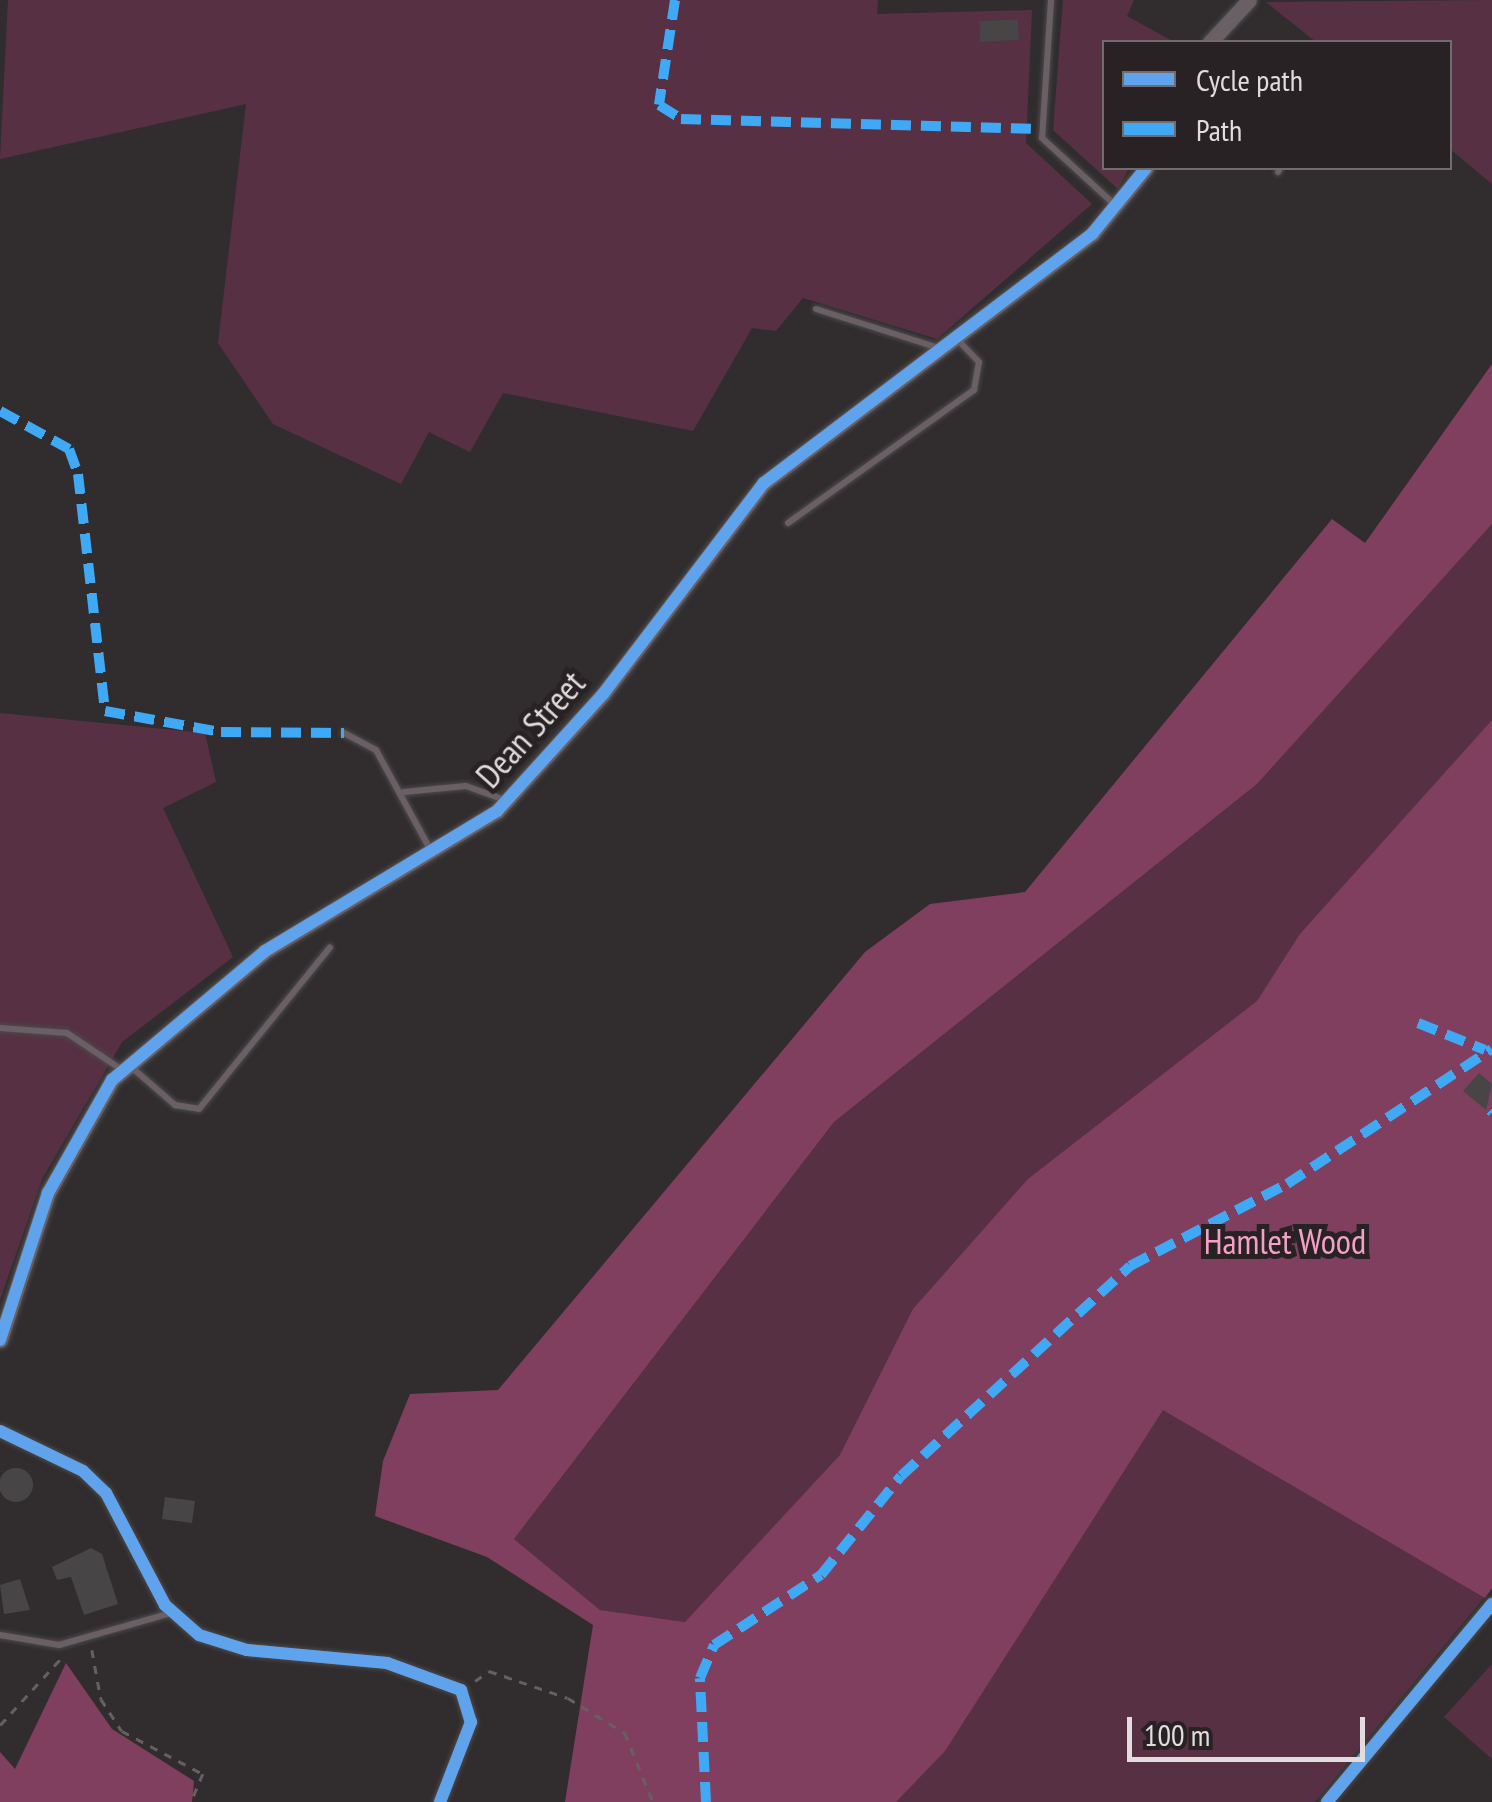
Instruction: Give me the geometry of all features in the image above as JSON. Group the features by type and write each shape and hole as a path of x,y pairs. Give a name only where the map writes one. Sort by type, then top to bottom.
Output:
{"street":[{"path":"1212,40 1250,0"},
{"name":"Dean Street","path":"0,1340 48,1193 126,1068 265,951 433,857 508,801 603,694 734,514 1118,208 1145,170"},
{"path":"0,1430 83,1471 106,1493 172,1613 223,1645 387,1663 461,1690 471,1722 440,1802"},
{"path":"1328,1802 1492,1604"}],"lane":[{"path":"1051,0 1042,138 1118,208"},
{"path":"816,309 940,348"},
{"path":"788,523 974,390 979,362 955,338"},
{"path":"344,733 376,750 404,792 433,857"},
{"path":"404,792 466,786 508,801"},
{"path":"0,1028 68,1033 126,1068 175,1105 199,1109 330,947"},
{"path":"0,1634 60,1645 90,1640 172,1613"}],"path":[{"path":"0,1725 43,1668 90,1640 101,1698 122,1730 204,1774 191,1802"},
{"path":"461,1690 489,1671 568,1698 625,1733 653,1802"}],"green space":[{"path":"8,0 878,0 877,14 1032,10 1026,143 1092,204 937,339 803,298 776,331 752,328 693,431 503,393 470,452 429,432 401,484 273,424 218,343 246,104 0,159","holes":["1018,19 1019,40 980,41 979,21"]},
{"path":"1063,0 1134,0 1127,16 1170,40 1102,40 1102,170 1128,170 1118,189 1053,130"},
{"path":"1492,0 1492,184 1452,151 1452,40 1314,40 1266,2"},
{"name":"Hamlet Wood","path":"1492,364 1492,524 1257,784 834,1122 514,1539 600,1610 685,1622 840,1455 913,1309 1028,1179 1257,1001 1300,934 1492,720 1492,1588 1485,1598 1163,1410 945,1751 896,1802 565,1802 593,1625 487,1557 375,1516 383,1461 410,1394 498,1390 865,952 930,904 1025,892 1332,519 1365,543"},
{"path":"1492,524 1492,1588 1315,1802 695,1802 685,1622 600,1610 514,1539 834,1122 1257,784"},
{"path":"0,713 205,733 216,782 163,808 233,957 122,1042 42,1179 0,1300"},
{"path":"66,1663 112,1729 194,1781 192,1802 0,1802 0,1752 15,1769"},
{"path":"1492,1664 1492,1759 1444,1717"}],"building":[{"path":"1018,19 1019,40 980,42 979,21"},
{"path":"1479,1073 1492,1084 1486,1110 1463,1091"},
{"path":"16,1468 28,1473 33,1485 28,1497 16,1502 4,1497 -1,1485 4,1473"},
{"path":"165,1497 195,1501 192,1523 162,1519"},
{"path":"91,1548 102,1554 118,1604 84,1615 71,1577 57,1580 52,1567"},
{"path":"20,1579 30,1610 4,1614 0,1585"}],"marked path":[{"path":"675,0 659,105 681,119 1039,129"},
{"path":"0,411 69,449 78,474 105,711 221,732 344,733"},
{"path":"1418,1023 1485,1050"},
{"path":"706,1802 700,1678 714,1645 821,1575 901,1476 1130,1266 1287,1184 1492,1049"}],"cycle path":[{"path":"0,1340 48,1193 112,1080 265,951 497,811 603,694 764,483 1092,234 1144,170"},
{"path":"0,1431 83,1471 106,1493 165,1605 199,1635 247,1650 387,1663 461,1690 471,1722 440,1802"},
{"path":"1327,1802 1492,1604"}]}
